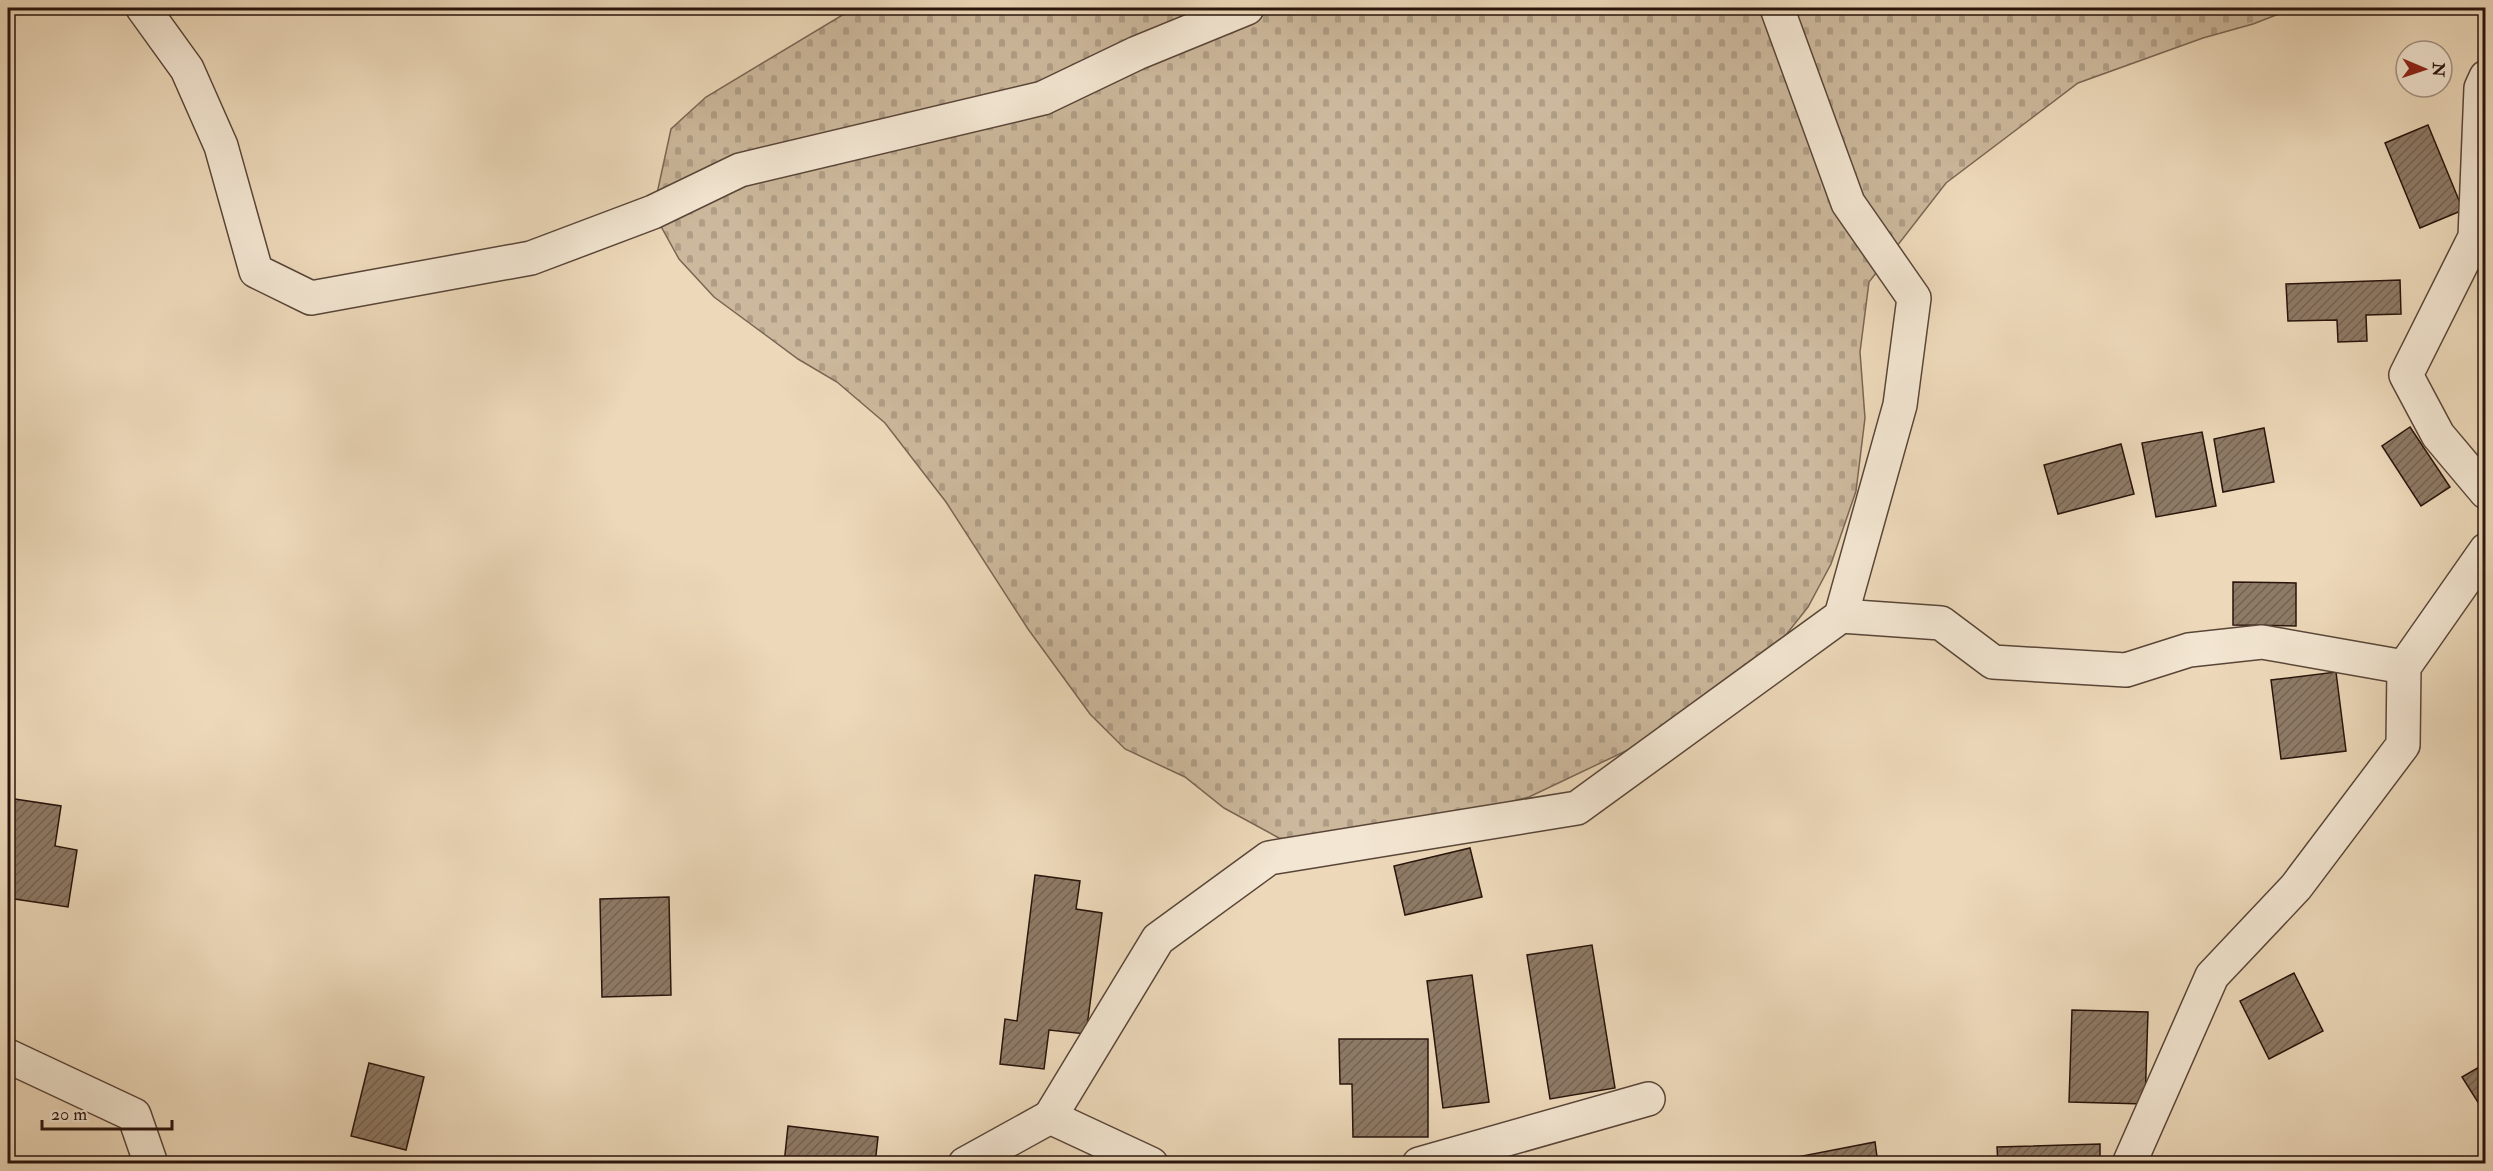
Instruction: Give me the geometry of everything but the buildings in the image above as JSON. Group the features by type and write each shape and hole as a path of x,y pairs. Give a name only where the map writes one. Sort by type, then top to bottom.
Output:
{"street":[{"path":"143,8 187,69 221,147 256,271 311,298 531,258 653,212 740,170 1043,98 1137,53 1247,8"},
{"path":"965,1164 1050,1118 1158,939 1269,858 1577,808 1841,616 1900,405 1914,298 1848,203 1777,8"},
{"path":"2486,77 2481,88 2475,237 2406,375 2438,435 2486,492"},
{"path":"2129,1164 2212,976 2295,887 2403,745 2404,668 2486,550"},
{"path":"1841,616 1941,623 1993,662 2126,670 2189,650 2262,642 2404,668"},
{"path":"8,1056 134,1114 151,1164"},
{"path":"1419,1164 1648,1099"},
{"path":"1050,1118 1151,1164"}],"green space":[{"path":"854,8 2294,8 2078,83 1946,183 1869,282 1860,352 1865,418 1856,491 1831,564 1808,607 1770,655 1632,748 1529,797 1340,846 1279,838 1224,808 1185,777 1125,749 1090,714 1028,629 946,502 885,423 837,382 798,359 714,297 679,259 653,212 671,129 706,97"}]}
